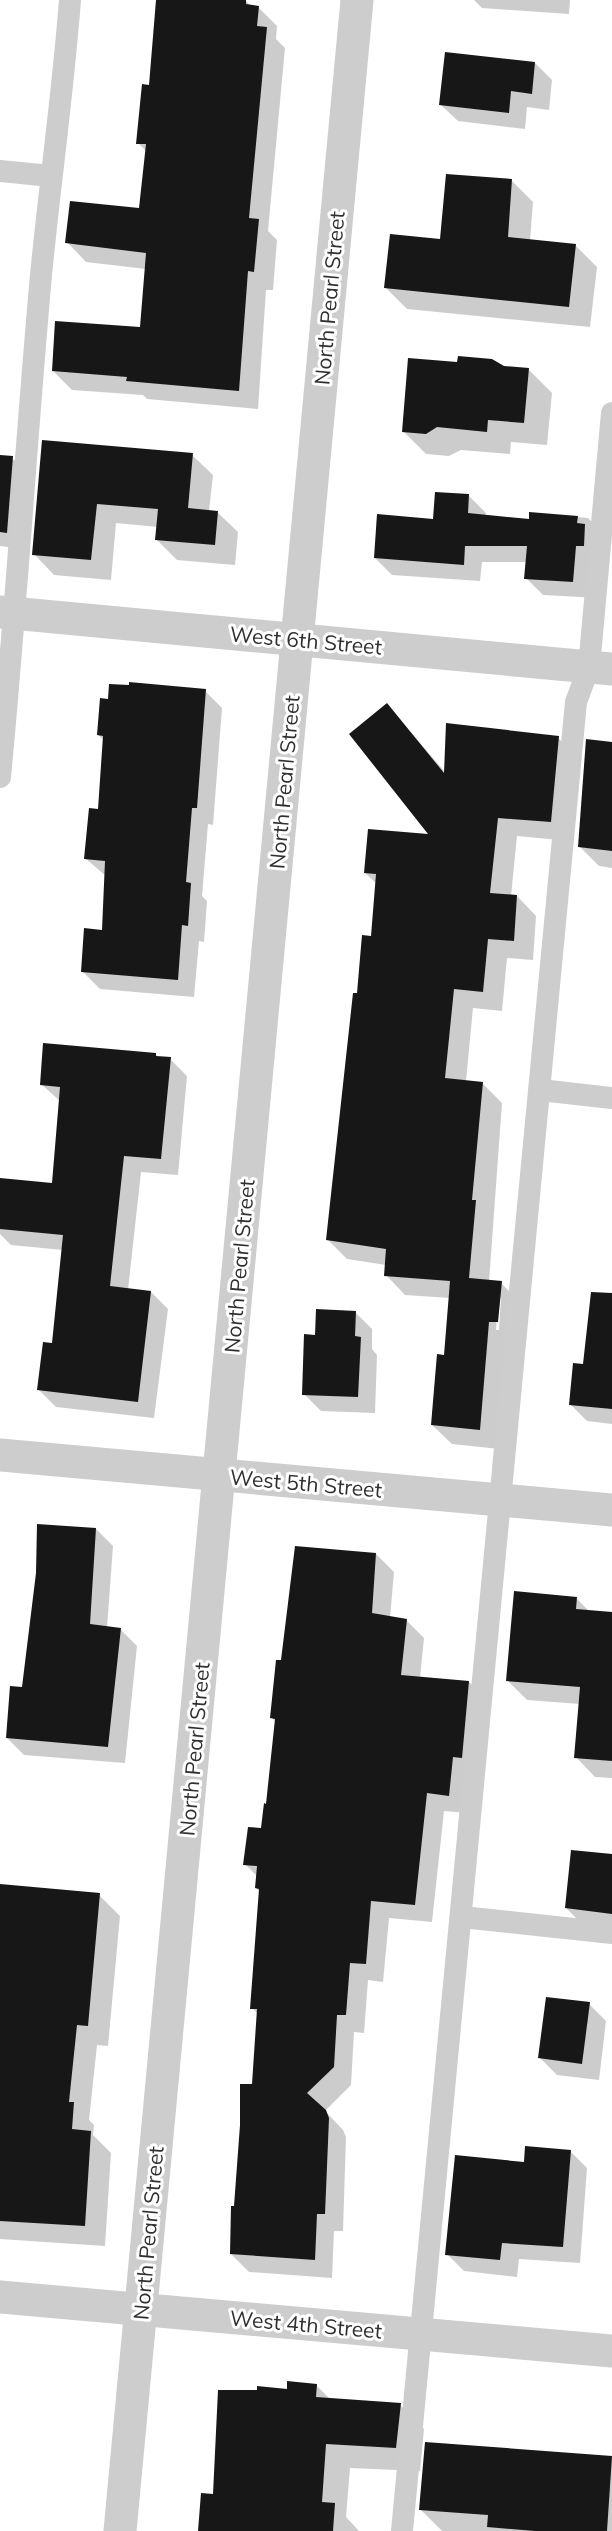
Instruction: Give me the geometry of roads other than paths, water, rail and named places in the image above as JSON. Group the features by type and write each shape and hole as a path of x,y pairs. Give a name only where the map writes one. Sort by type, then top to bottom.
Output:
{"street":[{"name":"North Pearl Street","path":"120,2531 357,0"},
{"name":"West 6th Street","path":"8,613 600,668"},
{"name":"West 5th Street","path":"0,1455 612,1510"},
{"name":"West 4th Street","path":"0,2297 612,2351"}],"lane":[{"path":"0,777 8,613 16,561 51,176 66,62 70,0"},
{"path":"0,171 51,176"},
{"path":"402,2531 576,702 600,668 612,413"},
{"path":"540,1090 612,1098"},
{"path":"462,1917 612,1933"}]}
